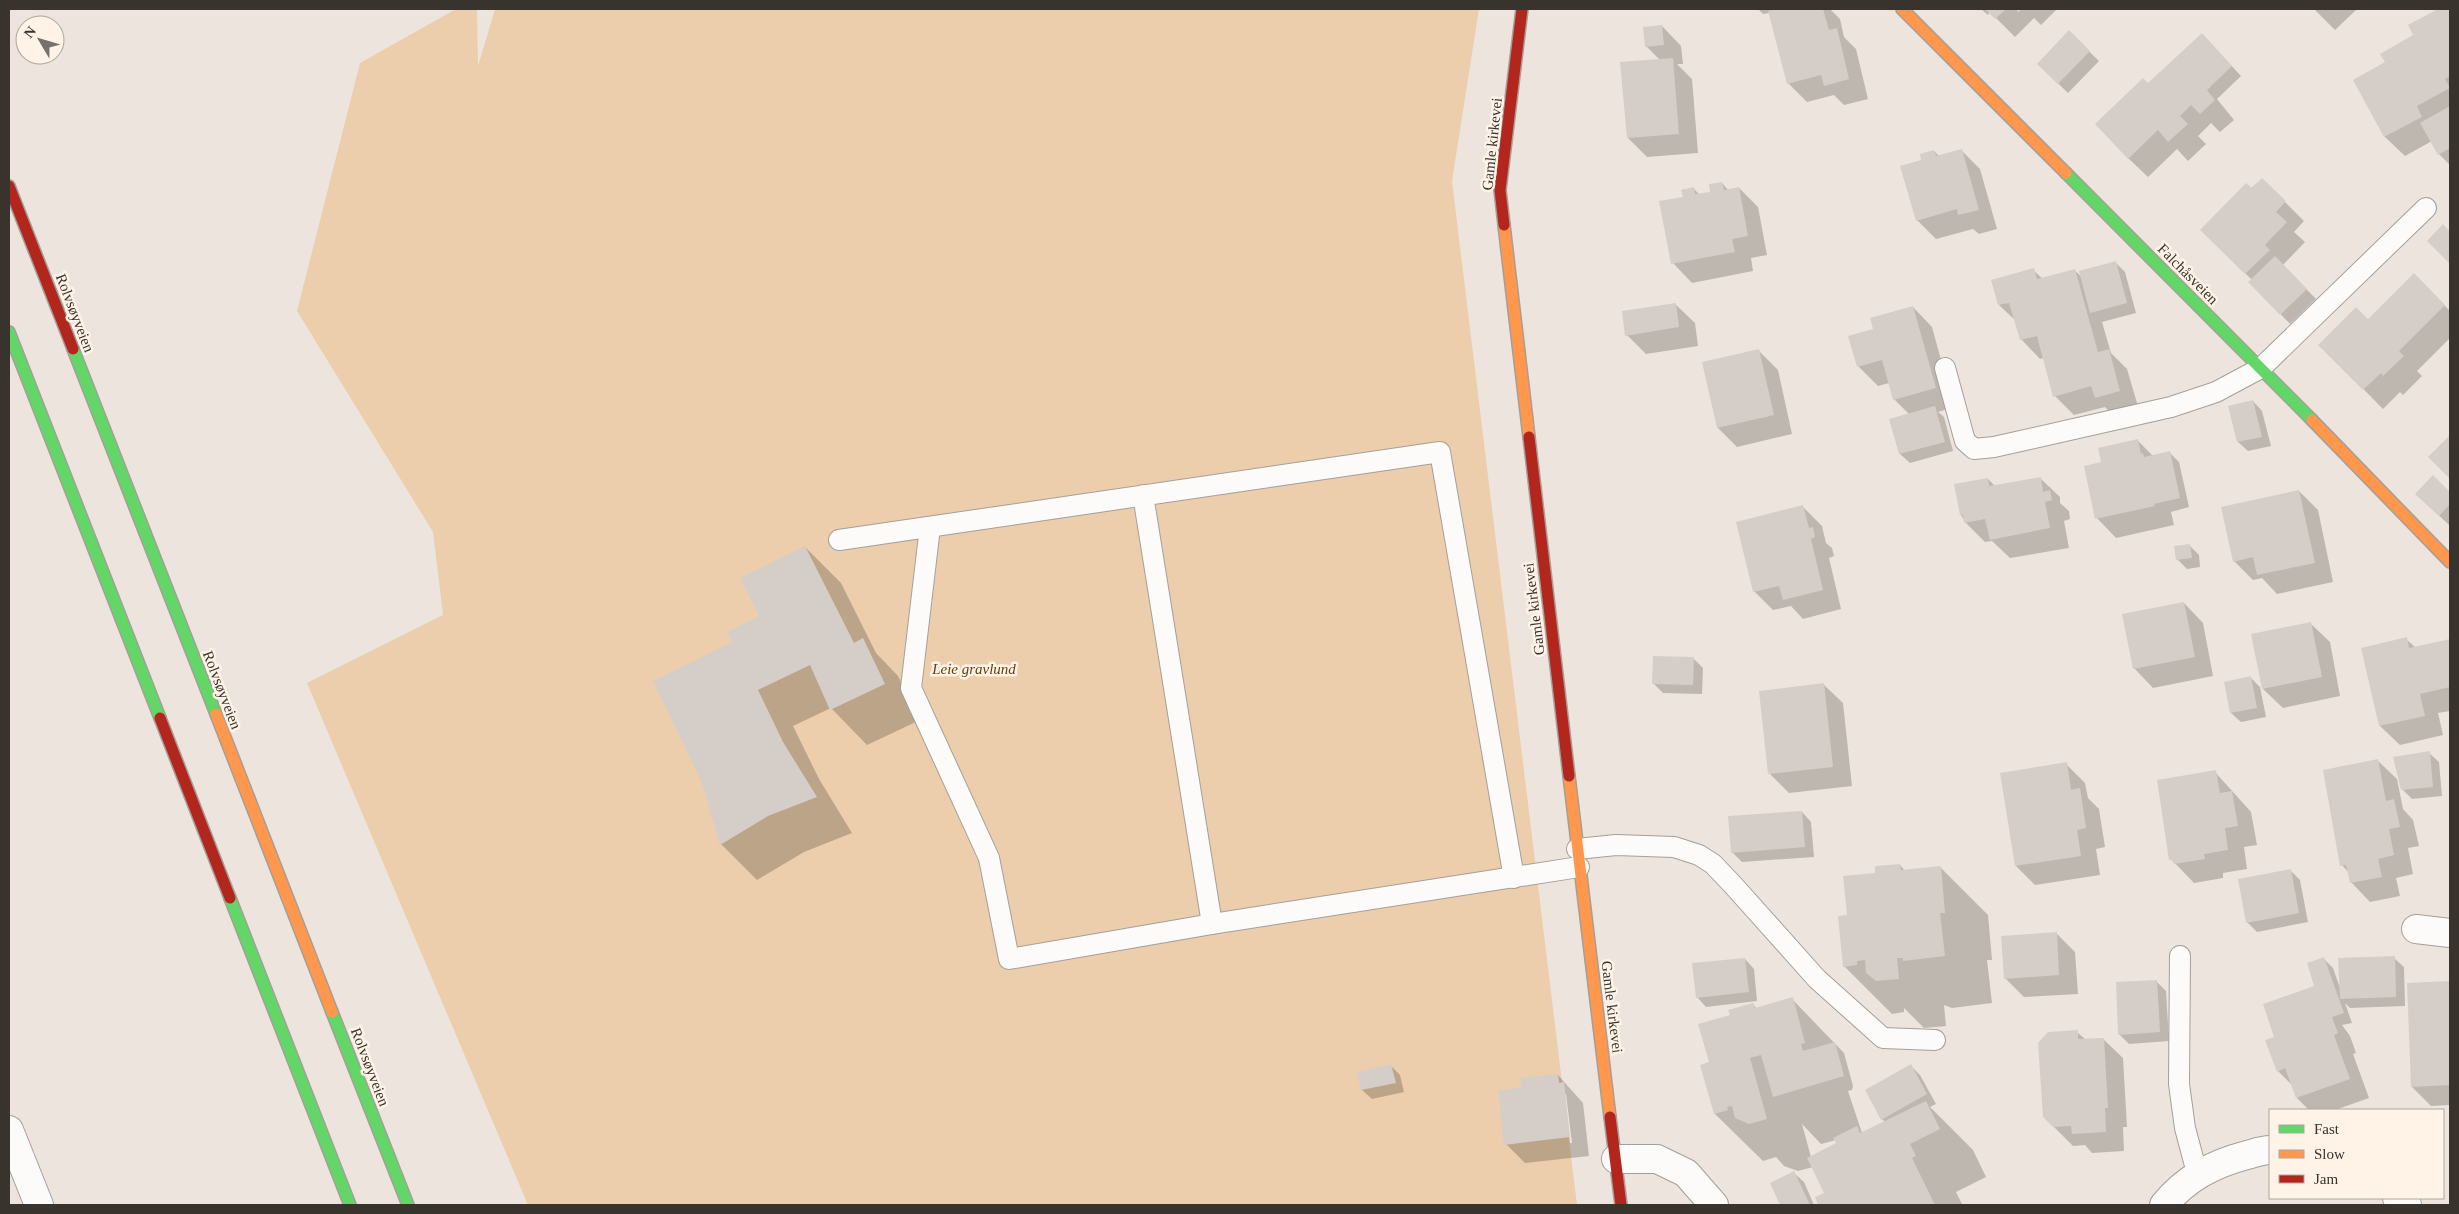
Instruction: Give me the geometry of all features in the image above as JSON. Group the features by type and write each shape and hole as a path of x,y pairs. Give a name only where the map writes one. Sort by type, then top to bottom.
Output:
{"main road":[{"name":"Gamle kirkevei","path":"1522,9 1500,190 1578,858 1622,1205"},
{"name":"Falchåsveien","path":"1902,9 2261,368 2450,562"},
{"name":"Rolvsøyveien","path":"9,186 408,1205"},
{"path":"9,332 350,1205"}],"street":[{"path":"2416,929 2450,934"},
{"path":"9,1130 39,1205"},
{"path":"2164,1205 2174,1192 2197,1173 2230,1160 2269,1150"},
{"path":"1616,1159 1657,1159 1686,1173 1714,1205"}],"lane":[{"path":"1945,368 1965,441 1974,449 1994,447 2171,407 2216,392 2261,368 2426,208"},
{"path":"839,540 1440,452 1514,878"},
{"path":"1143,496 1212,924"},
{"path":"930,527 911,688 989,858 1010,959 1212,924 1514,878 1616,845 1674,847 1699,855 1713,864 1817,978 1883,1038 1935,1040"},
{"path":"2180,956 2178,1084 2185,1128 2197,1173"}],"green space":[{"name":"Leie gravlund","path":"456,9 477,9 478,66 495,9 1479,9 1452,181 1577,1205 528,1205 307,683 443,615 433,532 297,311 360,63"}],"building":[{"path":"1779,9 1823,9 1829,30 1837,28 1849,79 1824,86 1821,75 1787,84 1768,11"},
{"path":"1985,9 2006,9 1995,19"},
{"path":"2438,9 2450,9 2450,76 2445,79 2450,88 2417,106 2422,117 2384,137 2353,80 2385,62 2380,54 2413,35 2408,25"},
{"path":"1662,25 1664,45 1645,47 1643,27"},
{"path":"2069,30 2090,51 2058,84 2037,64"},
{"path":"2202,33 2232,66 2207,90 2215,100 2200,114 2191,105 2180,116 2188,124 2168,142 2158,130 2128,159 2095,124 2143,78 2148,83"},
{"path":"1673,58 1679,134 1627,138 1620,62"},
{"path":"2450,106 2450,148 2438,155 2420,123"},
{"path":"1962,149 1979,210 1958,215 1957,209 1916,221 1900,166 1921,160 1920,154 1934,150 1936,156"},
{"path":"2262,178 2286,201 2276,212 2287,222 2265,245 2270,250 2245,274 2200,230 2246,183 2252,188"},
{"path":"1722,182 1724,190 1739,187 1748,236 1732,239 1735,252 1671,264 1659,201 1683,197 1681,190 1694,187 1695,194 1710,192 1709,184"},
{"path":"2443,224 2450,232 2450,264 2427,241"},
{"path":"2275,256 2307,289 2280,315 2248,282"},
{"path":"2116,261 2127,303 2090,313 2079,271"},
{"path":"2034,268 2037,279 2075,269 2098,352 2109,349 2120,391 2095,398 2091,386 2053,397 2037,336 2020,340 2009,303 1998,305 1991,280"},
{"path":"2414,273 2445,305 2399,351 2404,356 2383,376 2381,373 2363,390 2318,345 2356,307 2368,319"},
{"path":"1676,303 1679,327 1625,336 1622,311"},
{"path":"1913,306 1936,388 1893,400 1882,360 1857,367 1848,336 1873,329 1870,318"},
{"path":"1759,349 1774,415 1717,428 1702,362"},
{"path":"2253,400 2262,437 2237,442 2228,406"},
{"path":"1935,406 1945,442 1899,454 1889,419"},
{"path":"2450,435 2450,479 2428,457"},
{"path":"2138,439 2141,454 2143,453 2144,457 2170,451 2180,498 2154,504 2155,506 2095,519 2084,466 2101,462 2098,448"},
{"path":"2433,475 2450,492 2450,504 2439,516 2415,494"},
{"path":"2041,477 2043,492 2050,490 2052,500 2045,502 2050,528 1990,540 1985,519 1964,523 1963,515 1960,515 1954,484 1988,478 1989,486"},
{"path":"2299,490 2315,563 2257,575 2253,557 2233,562 2221,507"},
{"path":"1803,505 1809,528 1813,527 1815,537 1811,539 1823,590 1783,600 1779,586 1753,592 1736,522"},
{"path":"2190,544 2192,558 2176,560 2174,546"},
{"path":"805,546 854,643 863,638 885,684 830,710 810,665 758,690 783,742 817,797 768,816 720,845 702,783 653,681 732,642 727,632 759,616 740,578"},
{"path":"2184,602 2195,657 2133,669 2122,614"},
{"path":"2311,622 2322,677 2262,689 2251,634"},
{"path":"2407,637 2409,648 2450,639 2450,687 2420,694 2425,716 2379,726 2361,648"},
{"path":"1653,656 1694,657 1693,685 1652,684"},
{"path":"2251,676 2257,708 2230,713 2224,682"},
{"path":"1824,683 1833,767 1768,774 1759,691"},
{"path":"2430,751 2433,787 2401,790 2393,757"},
{"path":"2378,759 2386,801 2394,799 2400,827 2389,829 2394,855 2378,859 2382,877 2350,883 2346,865 2340,866 2323,770"},
{"path":"2067,762 2071,790 2080,788 2086,828 2077,830 2081,856 2015,866 2000,773"},
{"path":"2216,770 2220,793 2232,791 2238,826 2225,828 2228,850 2204,854 2205,859 2174,864 2173,860 2169,860 2157,780"},
{"path":"1802,811 1805,847 1731,853 1728,816"},
{"path":"1900,864 1901,870 1941,866 1945,913 1940,913 1945,956 1903,961 1903,958 1897,958 1899,979 1876,981 1866,973 1865,960 1857,961 1857,965 1843,967 1838,916 1847,915 1843,876 1875,873 1875,866"},
{"path":"2291,869 2299,913 2246,923 2238,879"},
{"path":"2057,932 2059,975 2004,979 2001,936"},
{"path":"2395,956 2396,997 2340,999 2338,958"},
{"path":"2324,957 2344,1013 2332,1017 2338,1033 2334,1035 2350,1079 2296,1098 2285,1068 2277,1072 2265,1040 2274,1037 2263,1004 2314,986 2307,963"},
{"path":"1745,958 1749,992 1696,998 1692,963"},
{"path":"2157,980 2160,1032 2118,1035 2116,982"},
{"path":"2450,981 2450,1085 2411,1087 2407,983"},
{"path":"1793,997 1805,1043 1801,1044 1803,1051 1835,1042 1844,1076 1773,1097 1761,1055 1750,1058 1767,1119 1749,1124 1735,1118 1732,1106 1727,1107 1728,1110 1714,1114 1700,1065 1709,1062 1698,1024 1730,1015 1728,1010 1753,1003 1755,1008"},
{"path":"2078,1030 2078,1039 2104,1038 2108,1108 2105,1108 2106,1132 2072,1134 2071,1126 2053,1127 2043,1117 2038,1043 2048,1032"},
{"path":"1391,1064 1396,1083 1361,1090 1357,1072"},
{"path":"1911,1064 1927,1094 1881,1120 1865,1090"},
{"path":"1558,1074 1559,1083 1564,1082 1570,1137 1504,1145 1498,1090 1521,1088 1520,1078"},
{"path":"1926,1101 1940,1129 1910,1144 1916,1156 1912,1158 1935,1205 1818,1205 1815,1197 1824,1193 1807,1158 1836,1143 1833,1138 1857,1126 1860,1133"},
{"path":"1794,1171 1810,1205 1780,1205 1770,1183"}],"traffic: fast":[{"path":"2066,173 2312,420"},
{"path":"9,332 160,718"},
{"path":"73,349 216,714"},
{"path":"230,898 350,1205"},
{"path":"332,1012 408,1205"}],"traffic: slow":[{"path":"1902,9 2066,173"},
{"path":"1504,225 1529,437"},
{"path":"2312,420 2450,562"},
{"path":"216,714 332,1012"},
{"path":"1569,776 1610,1117"}],"traffic: jam":[{"path":"1504,225 1500,190 1522,9"},
{"path":"9,186 73,349"},
{"path":"1529,437 1569,776"},
{"path":"160,718 230,898"},
{"path":"1610,1117 1621,1205"}]}
